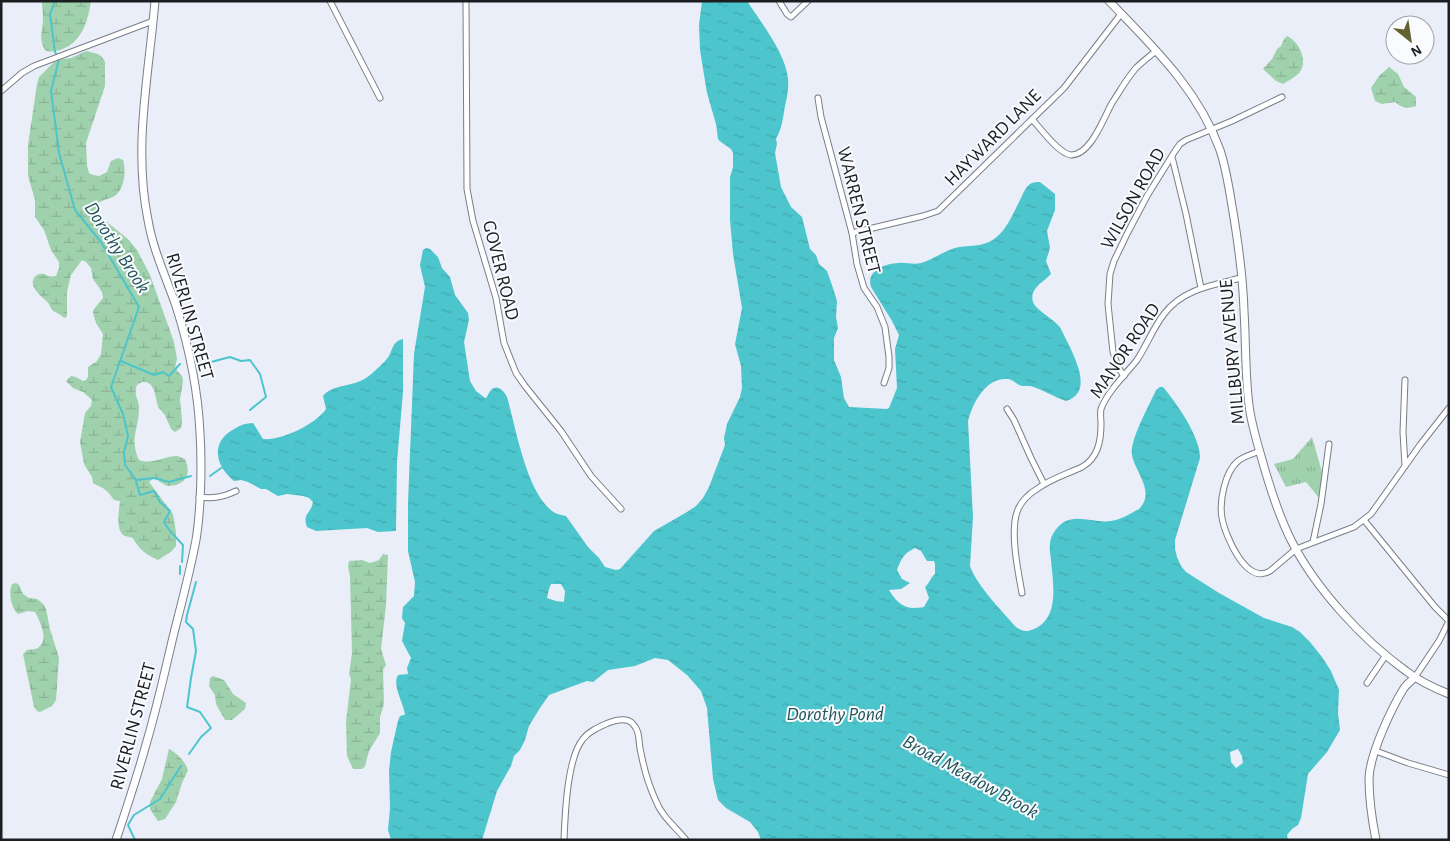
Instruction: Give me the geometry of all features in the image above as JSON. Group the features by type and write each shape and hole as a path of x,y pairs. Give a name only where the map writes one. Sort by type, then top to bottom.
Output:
{"street":[{"name":"RIVERLIN STREET","path":"116,840 148,740 196,538 199,497 200,435 193,372 176,308 153,242 144,200 142,148 144,105 155,1"},
{"path":"330,1 380,98"},
{"name":"GOVER ROAD","path":"466,1 467,189 473,221 496,298 504,343 516,372 525,386 561,431 591,476 621,509"},
{"path":"779,1 791,17 808,1"},
{"name":"MILLBURY AVENUE","path":"1109,1 1178,75 1191,92 1212,129 1221,152 1227,178 1241,278 1249,407 1278,510 1296,549 1305,565 1362,635 1407,672 1427,685 1449,694"},
{"name":"HAYWARD LANE","path":"852,233 938,211 1064,88 1121,14"},
{"path":"1,91 22,73 49,59 153,21"},
{"path":"1032,119 1060,149 1071,155 1078,153 1087,147 1136,68 1156,51"},
{"name":"WILSON ROAD","path":"1124,376 1118,367 1113,352 1108,304 1110,274 1114,261 1147,196 1180,144 1282,97"},
{"name":"WARREN STREET","path":"818,98 821,117 852,233 857,264 864,288 877,307 885,327 890,357 884,383"},
{"path":"1172,157 1201,288"},
{"name":"MANOR ROAD","path":"1022,593 1015,545 1015,518 1019,507 1037,488 1088,464 1095,455 1100,444 1100,412 1103,404 1138,357 1164,313 1181,297 1201,288 1241,278"},
{"path":"1405,380 1403,432 1405,466"},
{"path":"1260,451 1238,461 1229,473 1221,509 1226,536 1233,550 1245,564 1257,573 1266,574 1296,549 1354,526 1371,514 1449,408"},
{"path":"1007,409 1044,484"},
{"path":"1314,542 1329,444"},
{"path":"199,497 211,499 226,496 236,491"},
{"path":"1364,520 1449,621 1439,641 1415,677 1405,686 1395,704 1372,762 1370,778 1372,818 1376,840"},
{"path":"1367,683 1386,655"},
{"path":"564,840 569,780 579,744 597,728 613,721 625,720 634,724 638,733 640,751 656,802 664,815 686,840"},
{"path":"1376,751 1449,775"}],"green space":[{"path":"42,1 91,1 83,30 79,37 68,47 60,50 45,50 41,38"},
{"path":"1287,36 1299,47 1303,63 1299,73 1283,84 1276,81 1263,69"},
{"path":"86,51 98,54 105,62 105,86 86,143 89,173 99,176 107,172 111,161 118,158 123,160 124,168 124,178 120,191 100,202 97,214 129,240 137,250 150,275 174,342 177,359 175,368 182,376 183,381 180,399 181,428 175,432 171,429 165,415 158,407 151,385 147,382 142,382 137,385 136,389 139,416 135,445 139,460 154,461 177,456 185,459 188,467 184,480 176,485 169,486 154,478 149,482 173,514 176,532 176,546 158,560 143,551 133,538 122,533 118,520 120,501 114,500 107,491 93,483 92,477 84,464 80,442 85,413 91,406 92,400 83,392 73,388 66,381 71,376 83,381 86,380 88,377 88,367 97,361 101,354 103,334 96,323 93,313 103,298 102,292 93,279 91,268 82,260 71,275 67,292 67,316 65,318 53,311 49,304 37,293 33,285 34,278 39,274 56,276 59,268 59,262 51,250 44,230 35,217 35,200 28,176 28,145 37,84 39,77 54,62 71,58"},
{"path":"1389,67 1398,74 1404,87 1416,97 1416,106 1404,107 1395,102 1382,104 1375,101 1371,88 1379,76"},
{"path":"1312,437 1322,472 1320,499 1306,482 1286,487 1274,464 1293,459"},
{"path":"383,554 388,555 386,605 381,649 386,665 383,670 384,704 380,717 380,733 369,751 365,766 362,769 353,769 347,756 346,722 352,653 350,576 348,566 349,561 362,560 370,563 379,560"},
{"path":"16,583 23,594 29,598 37,599 46,609 59,658 56,700 52,706 40,712 34,707 23,654 27,650 38,648 42,644 43,630 35,612 28,611 18,614 14,608 10,592 12,584"},
{"path":"213,676 224,680 233,694 246,703 245,709 232,720 225,720 216,704 215,695 209,686 210,678"},
{"path":"169,749 185,763 188,770 176,802 165,819 158,821 150,809 150,802 162,779"}],"water":[{"name":"Dorothy Pond","path":"702,1 747,1 783,59 788,79 788,89 782,123 776,139 775,153 781,187 791,207 802,217 810,249 816,255 819,264 827,271 833,288 837,301 836,317 838,328 834,338 834,360 841,377 844,398 849,407 887,409 897,388 895,349 899,335 871,287 871,277 877,269 893,264 921,263 956,248 979,245 990,241 997,237 1007,226 1025,189 1031,183 1040,182 1055,194 1055,210 1047,231 1050,248 1046,261 1051,274 1035,289 1032,297 1034,305 1056,323 1062,331 1079,369 1081,385 1074,397 1066,401 1034,387 1022,386 1008,379 1000,379 987,386 977,399 968,421 973,517 970,566 984,590 1016,627 1027,631 1042,624 1048,617 1053,599 1050,544 1051,537 1059,526 1065,521 1072,519 1115,520 1139,509 1144,502 1146,496 1145,489 1134,462 1132,449 1137,432 1156,390 1163,387 1187,421 1196,441 1200,458 1175,540 1175,549 1181,566 1186,572 1219,593 1264,618 1292,627 1300,632 1322,657 1331,671 1339,690 1338,713 1340,730 1327,752 1308,774 1301,818 1298,825 1287,835 1288,840 761,840 758,832 750,822 726,808 718,800 713,779 707,708 701,691 687,675 668,660 655,658 635,666 608,670 593,682 587,681 549,695 529,726 525,740 520,750 514,756 511,766 497,791 482,840 391,840 388,830 391,752 398,721 400,716 405,714 397,689 396,679 398,675 408,674 407,668 411,658 402,641 405,623 402,618 403,607 414,596 415,582 408,551 408,503 414,354 425,287 420,265 423,250 426,248 430,249 438,257 442,268 450,277 455,295 468,313 469,320 464,342 470,381 476,391 485,398 494,388 500,388 507,397 523,458 535,489 543,502 554,512 566,516 605,567 616,570 620,569 654,531 696,506 703,498 725,445 724,438 727,424 740,397 742,388 741,366 735,344 742,308 733,254 730,220 730,177 733,167 733,153 731,149 718,139 716,124 707,93 700,50 699,25","holes":["915,548 921,551 927,561 934,561 935,574 925,587 929,598 924,607 912,608 904,606 896,600 889,590 901,589 910,583 902,579 897,570 903,557","551,584 561,584 565,591 564,602 547,598","1238,749 1242,756 1243,763 1236,768 1231,762 1230,752"]},
{"path":"403,339 403,392 397,462 396,531 378,532 367,528 316,531 307,527 306,516 313,502 309,498 287,494 278,496 248,482 234,481 228,475 219,461 218,454 218,447 226,434 241,425 253,423 263,439 270,439 306,426 326,409 323,396 327,392 366,378 387,359 395,343"}],"waterway":[{"name":"Dorothy Brook","path":"55,1 50,14 55,52 59,59 51,91 59,153 75,210 101,242 139,307 111,387 123,414 128,436 124,452 125,465 136,480 154,478 169,482 191,476"},
{"name":"Dorothy Brook","path":"200,360 211,362 230,357 241,361 250,360 260,374 266,397 250,410"},
{"name":"Dorothy Brook","path":"121,361 154,375 163,372 169,376 180,364"},
{"name":"Dorothy Brook","path":"210,476 224,466"},
{"path":"136,481 140,495 154,491 160,502 170,511 164,522 183,545 182,562"},
{"path":"180,566 180,574"},
{"path":"189,754 201,737 211,728 200,712 187,707 196,651 193,629 186,622 196,582"},
{"path":"135,840 128,825 134,815 160,799 181,766"}],"water label":[{"name":"Broad Meadow Brook","path":"971,776"}]}
